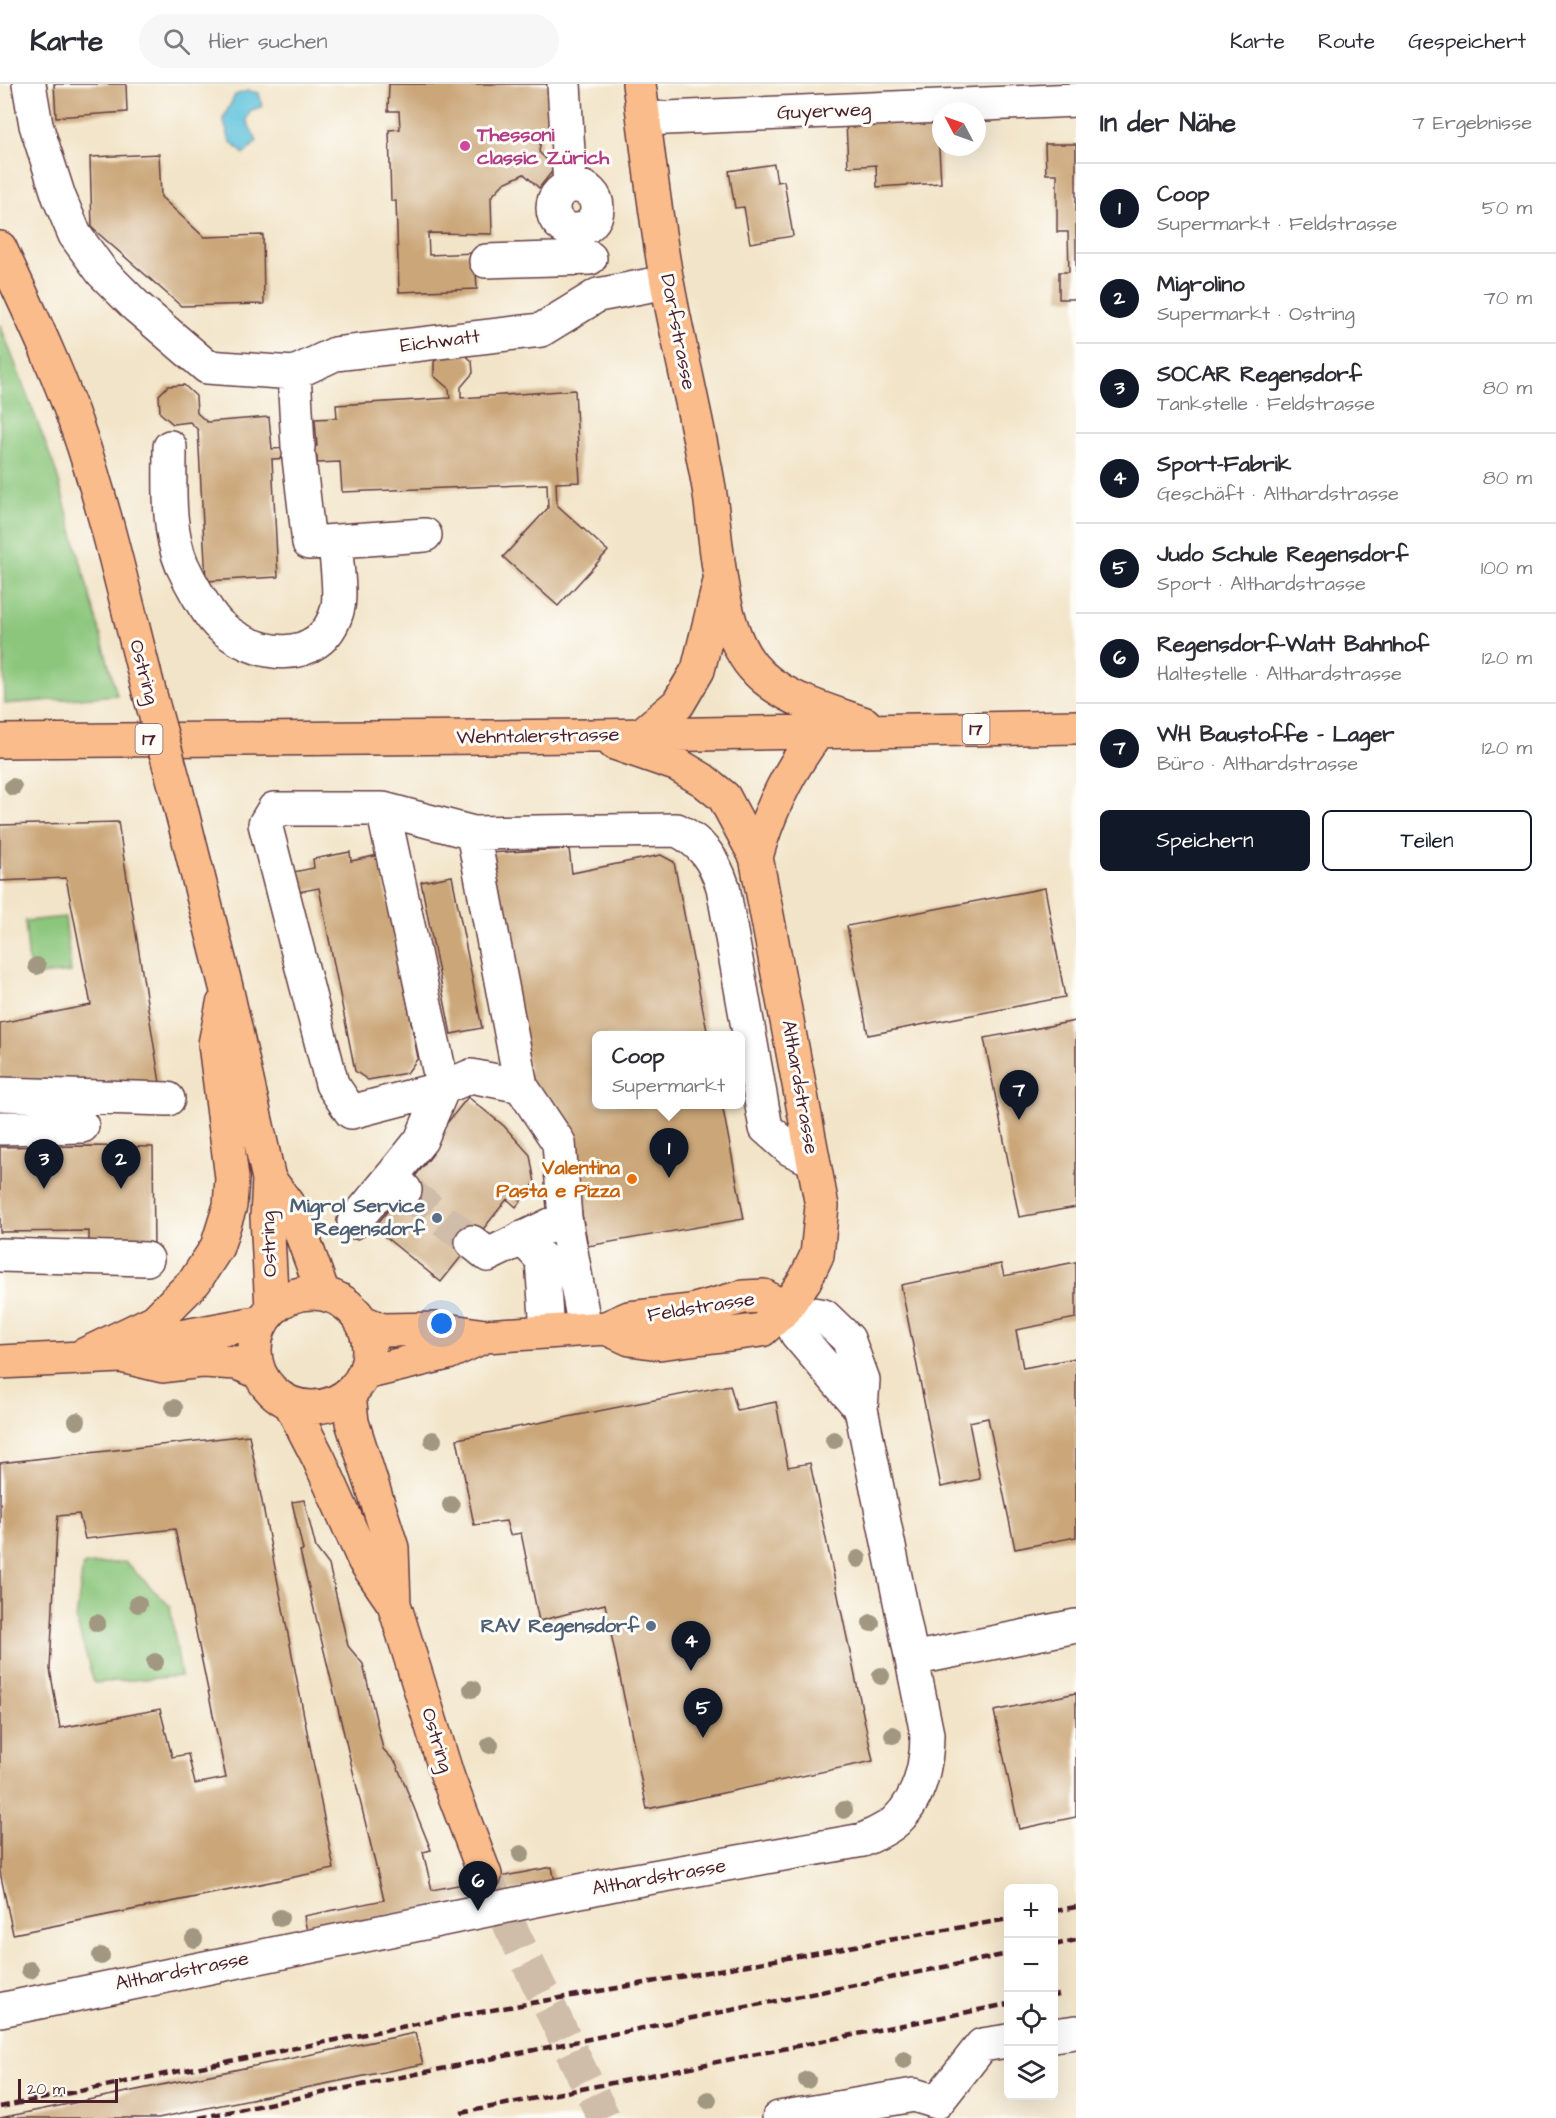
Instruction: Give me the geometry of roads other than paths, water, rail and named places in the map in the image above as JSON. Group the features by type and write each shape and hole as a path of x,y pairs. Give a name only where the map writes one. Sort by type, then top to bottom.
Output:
{"main road":[{"name":"Dorfstrasse","path":"639,84 667,282 709,489 720,580 738,642 751,666 771,685 808,703 883,731"},
{"name":"Ostring","path":"0,248 50,358 77,427 102,508 226,987 269,1179 267,1315"},
{"name":"Dorfstrasse","path":"642,735 678,704 698,670 720,580"},
{"name":"Wehntalerstrasse","path":"0,741 592,736 1076,727"},
{"name":"Althardstrasse","path":"756,857 766,820 781,787 796,760 818,732"},
{"name":"Althardstrasse","path":"592,736 678,765 703,780 724,797 756,857 822,1206 817,1255 805,1280 785,1309"},
{"path":"82,1356 155,1322 195,1281 217,1247 230,1206 232,1178 215,1044 226,987"},
{"name":"Ostring","path":"269,1179 294,1213 323,1293"},
{"path":"304,1293 323,1293 339,1299 353,1309 363,1322 369,1339 369,1356 357,1383 336,1402 305,1407 290,1403 266,1385 259,1372 255,1355 256,1338 267,1315 287,1298 304,1293"},
{"name":"Feldstrasse","path":"363,1322 382,1330 439,1329 485,1336 595,1329 630,1339 659,1343 762,1330 785,1309"},
{"path":"121,1356 163,1340 267,1315"},
{"name":"Feldstrasse","path":"357,1383 448,1353 485,1336"},
{"path":"0,1362 82,1356 121,1356 164,1366 203,1361 237,1363 259,1372"},
{"name":"Ostring","path":"357,1383 352,1422 392,1548 394,1604 448,1778 485,1875"},
{"name":"Ostring","path":"290,1403 320,1459 364,1560 394,1604"}],"street":[{"name":"Eichwatt","path":"28,84 36,125 59,197 75,235 102,272 137,307 207,367 294,373 335,354 541,330 598,295 667,282"},
{"path":"564,84 570,186 585,187 598,205 587,243 598,295"},
{"name":"Guyerweg","path":"644,119 1076,100"},
{"path":"486,261 587,243"},
{"path":"294,373 298,452 309,543 425,535"},
{"path":"170,447 171,502 182,564 217,623 245,644 271,652 303,649 327,634 338,608 335,542"},
{"path":"521,1086 471,1076 443,1088 351,1112 332,1084 265,824 274,809 383,809 473,832 677,830 700,844 717,868 723,887 766,1128 790,1149 813,1160"},
{"path":"354,1222 399,1183 421,1140 443,1088 383,809"},
{"path":"473,832 521,1086 559,1143 565,1218 595,1329"},
{"path":"729,928 767,921"},
{"path":"0,1094 168,1099"},
{"path":"0,1128 82,1126"},
{"path":"472,1242 488,1254 565,1218"},
{"path":"522,1238 542,1259 547,1332"},
{"path":"0,1255 147,1259"},
{"name":"Althardstrasse","path":"0,2010 596,1888 863,1840 896,1822 917,1791 927,1761 927,1734 861,1409 864,1380 848,1340 824,1316 785,1309"},
{"path":"912,1659 1076,1626"},
{"path":"1058,2034 1076,2032"},
{"path":"779,2118 914,2095 941,2110 982,2045 1004,2042"}],"water":[{"path":"248,91 259,93 262,107 251,110 246,120 257,141 244,154 230,141 223,119 235,95"}],"tunnel":[{"path":"405,1190 472,1242"},
{"path":"485,1875 604,2118"}],"railway":[{"path":"1058,1910 1076,1907"},
{"path":"0,2107 441,2019 1004,1920"},
{"path":"1058,1944 1076,1940"},
{"path":"199,2118 1004,1955"},
{"path":"461,2113 1004,2005"}],"place":[{"name":"Thessoni classic Zürich","path":"465,146"},
{"name":"WH Baustoffe - Lager","path":"1019,1120"},
{"name":"Coop","path":"669,1178"},
{"name":"Valentina Pasta e Pizza","path":"632,1179"},
{"name":"SOCAR Regensdorf","path":"44,1189"},
{"name":"Migrolino","path":"121,1189"},
{"name":"Migrol Service Regensdorf","path":"437,1218"},
{"name":"RAV Regensdorf","path":"651,1626"},
{"name":"Sport-Fabrik","path":"691,1671"},
{"name":"Judo Schule Regensdorf","path":"703,1738"},
{"name":"Regensdorf-Watt Bahnhof","path":"478,1911"}]}
